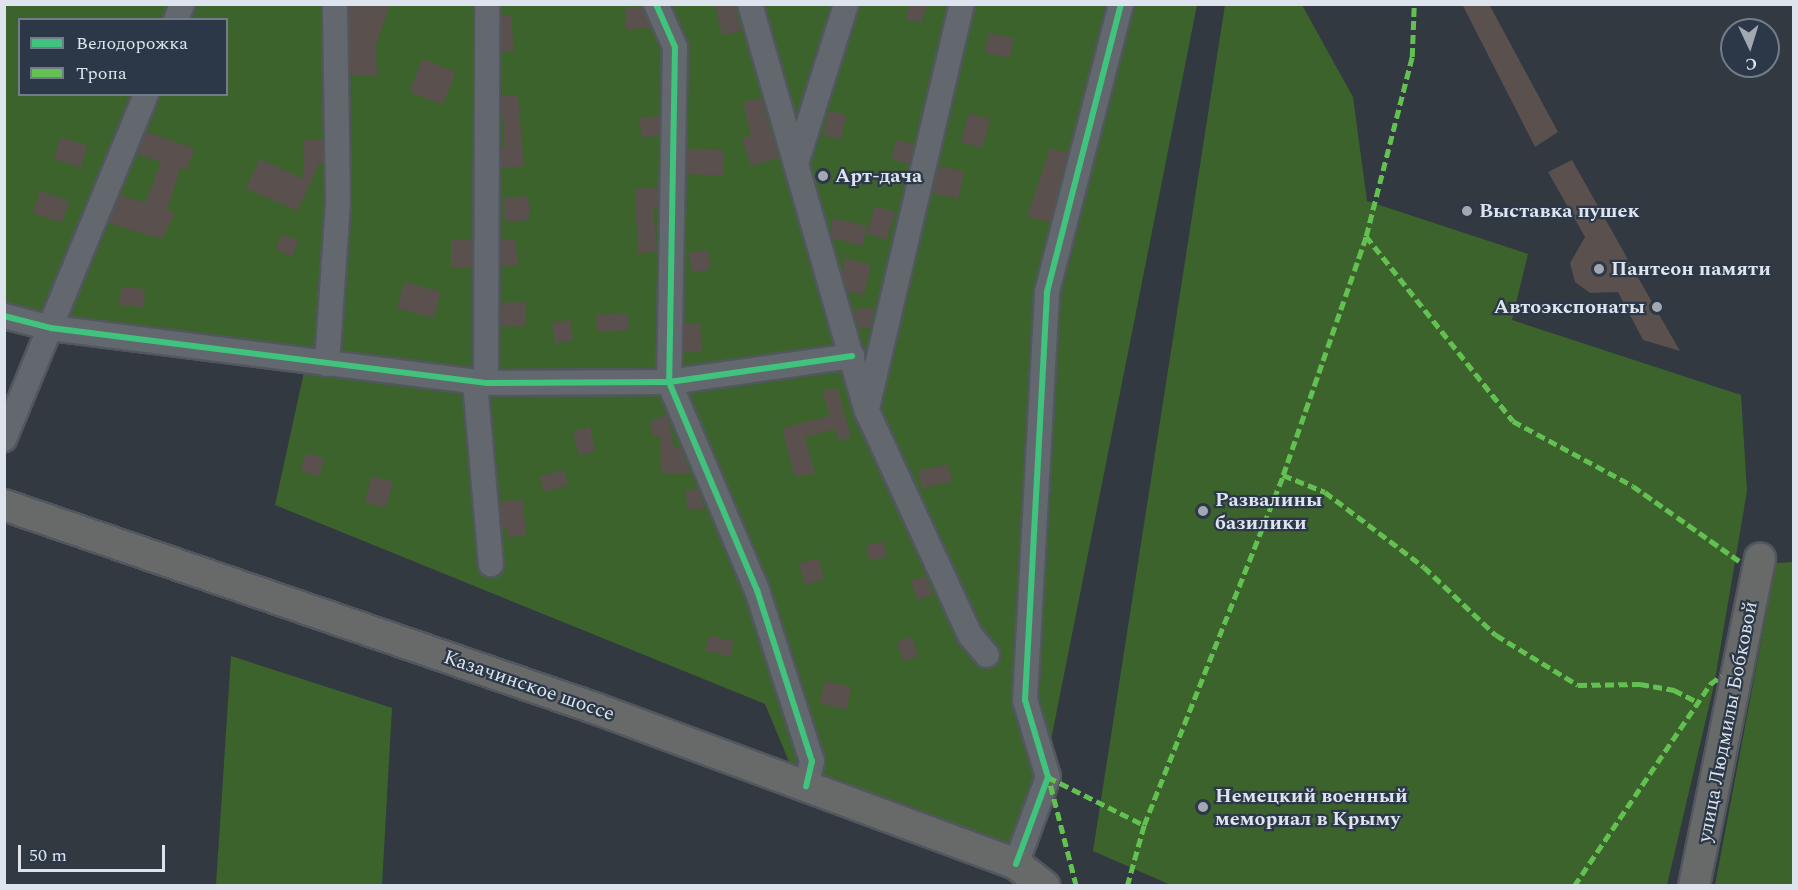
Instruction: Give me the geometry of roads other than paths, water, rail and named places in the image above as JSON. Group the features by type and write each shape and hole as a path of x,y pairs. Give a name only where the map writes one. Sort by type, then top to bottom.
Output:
{"main road":[{"name":"Казачинское шоссе","path":"4,505 597,709 1016,864 1044,885"},
{"name":"улица Людмилы Бобковой","path":"1694,885 1760,559"}],"street":[{"path":"327,364 338,201 335,4"},
{"path":"487,4 480,382 491,564"},
{"path":"656,4 675,47 669,382 757,590 812,761 806,786"},
{"path":"750,4 867,411 970,635 987,655"},
{"path":"796,164 846,4"},
{"path":"867,411 962,4"},
{"path":"1016,864 1048,777 1024,700 1047,292 1121,4"},
{"path":"4,439 145,96"},
{"path":"4,316 51,328 480,382 669,382 852,356"}],"place":[{"name":"Арт-дача","path":"823,176"},
{"name":"Выставка пушек","path":"1467,211"},
{"name":"Пантеон памяти","path":"1599,269"},
{"name":"Автоэкспонаты","path":"1657,307"},
{"name":"Развалины базилики","path":"1203,511"},
{"name":"Немецкий военный мемориал в Крыму","path":"1203,807"}]}
